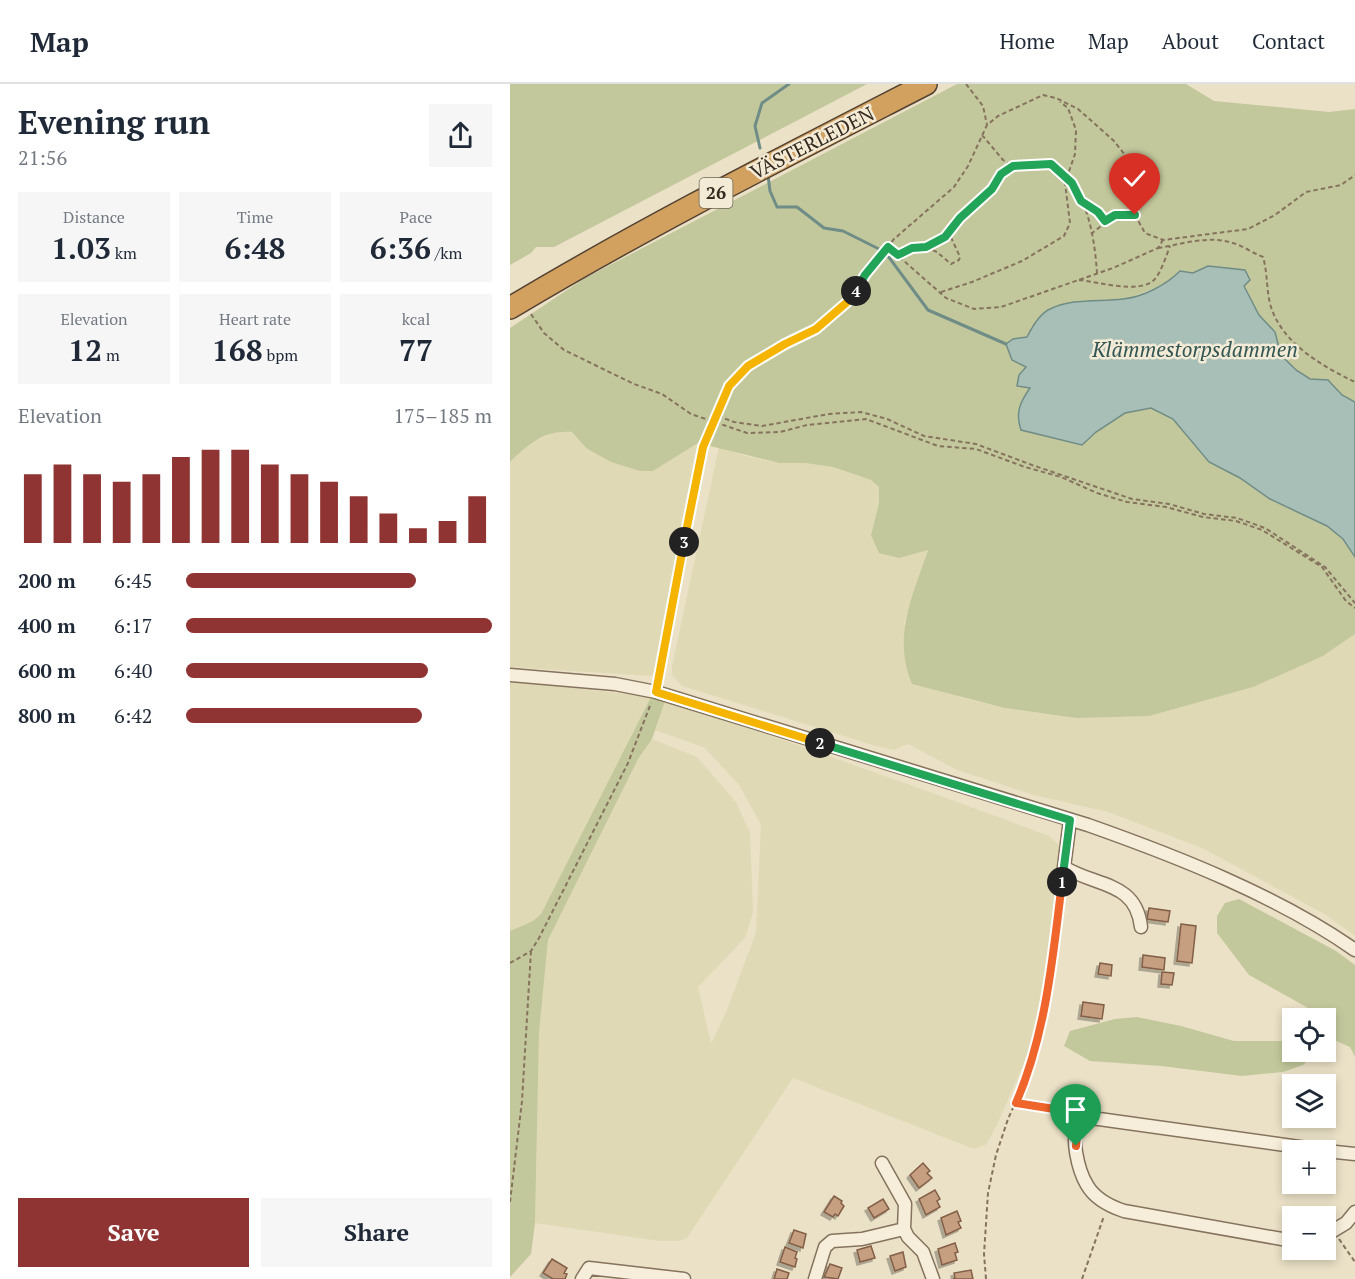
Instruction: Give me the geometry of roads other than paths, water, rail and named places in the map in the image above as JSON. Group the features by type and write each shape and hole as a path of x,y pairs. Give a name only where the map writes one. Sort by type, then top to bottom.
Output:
{"highway":[{"name":"VÄSTERLEDEN","path":"510,299 653,218 910,84"},
{"name":"VÄSTERLEDEN","path":"520,310 580,267 926,84"}],"street":[{"path":"510,675 533,675 615,684 656,692 1070,820 1125,838 1275,903 1355,950"},
{"path":"1070,820 1064,867 1091,880 1116,888 1129,896 1140,916 1141,927"},
{"path":"1282,1145 1089,1118 1082,1121 1077,1131 1077,1163 1087,1186 1108,1205 1124,1211 1282,1239"},
{"path":"1336,1152 1355,1154"},
{"path":"882,1163 905,1204 904,1229 908,1237 923,1252 933,1279"},
{"path":"1336,1228 1355,1212"},
{"path":"815,1279 825,1247 832,1241 862,1239 904,1229"},
{"path":"582,1279 589,1268 677,1278"}],"water":[{"name":"Klämmestorpsdammen","path":"1208,266 1245,270 1250,280 1244,286 1259,315 1275,332 1281,355 1296,370 1310,379 1328,380 1342,395 1355,402 1355,557 1343,539 1327,526 1270,499 1240,478 1209,462 1173,419 1151,408 1125,413 1096,432 1082,445 1021,430 1018,418 1020,408 1030,388 1017,386 1019,375 1026,367 1012,360 1006,344 1013,339 1027,337 1042,314 1050,309 1067,303 1138,296 1161,285 1180,271 1193,273"}],"waterway":[{"path":"760,148 755,126 762,103 789,84"},
{"path":"768,175 770,191 777,207 797,207 824,228 843,231 885,252 928,310 1006,344"}]}
